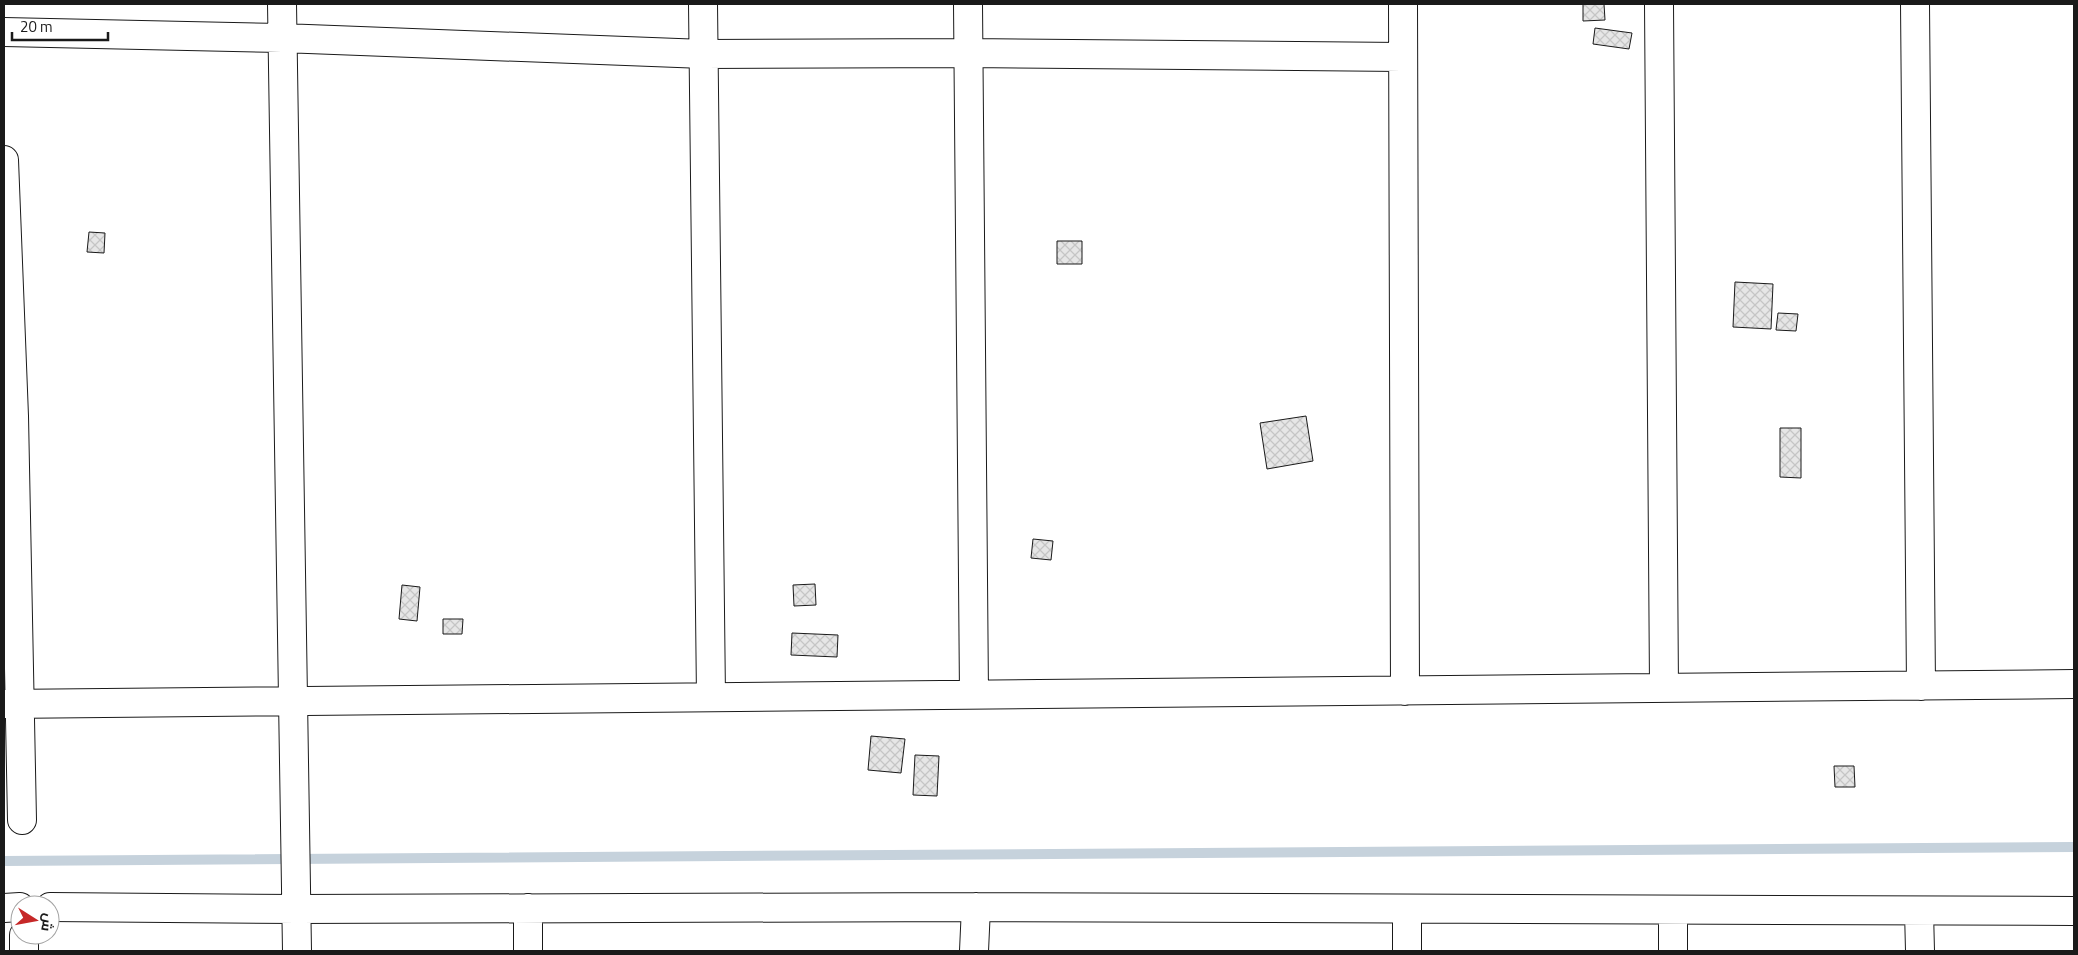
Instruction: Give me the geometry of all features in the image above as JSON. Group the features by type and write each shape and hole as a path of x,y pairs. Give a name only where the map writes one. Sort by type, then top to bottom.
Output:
{"street":[{"path":"282,4 297,951"},
{"path":"703,4 711,698"},
{"path":"968,4 974,694"},
{"path":"1402,4 1405,691"},
{"path":"1659,4 1664,687"},
{"path":"1915,4 1921,686"},
{"path":"4,32 282,38 704,54 968,53 1402,57"},
{"path":"4,160 12,704 22,820"},
{"path":"12,704 2074,684"},
{"path":"60,907 297,909 976,907 2074,911"},
{"path":"974,951 976,907"},
{"path":"528,908 528,951"},
{"path":"1407,909 1407,951"},
{"path":"1673,911 1673,951"},
{"path":"1919,911 1920,951"}],"building":[{"path":"1583,4 1604,4 1605,20 1583,21"},
{"path":"1595,28 1632,33 1629,49 1593,44"},
{"path":"89,232 105,233 104,253 87,252"},
{"path":"1057,241 1082,241 1082,264 1057,264"},
{"path":"1735,282 1773,284 1771,329 1733,327"},
{"path":"1778,313 1798,314 1796,331 1776,330"},
{"path":"1306,416 1313,461 1267,469 1260,423"},
{"path":"1780,428 1801,428 1801,478 1780,477"},
{"path":"1033,539 1053,541 1051,560 1031,558"},
{"path":"815,584 816,605 794,606 793,585"},
{"path":"402,585 420,587 417,621 399,619"},
{"path":"443,619 463,619 462,634 443,634"},
{"path":"792,633 838,635 837,657 791,655"},
{"path":"871,736 905,739 901,773 868,770"},
{"path":"915,755 939,756 937,796 913,795"},
{"path":"1834,766 1854,766 1855,787 1835,787"}],"waterway":[{"path":"4,861 2074,847"}]}
